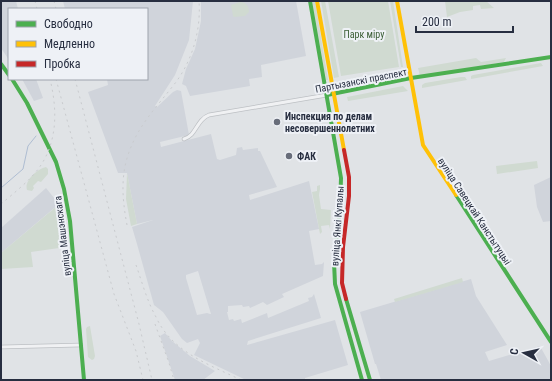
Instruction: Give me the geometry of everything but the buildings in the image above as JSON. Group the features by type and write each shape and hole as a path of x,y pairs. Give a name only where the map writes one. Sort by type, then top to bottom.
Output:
{"main road":[{"name":"вуліца Янкі Купалы","path":"310,1 338,159 341,186 334,262 335,284 342,315 362,380"},
{"name":"вуліца Янкі Купалы","path":"317,1 349,177 343,247 342,283 370,380"},
{"name":"вуліца Савецкай Канстытуцыі","path":"397,1 424,145 551,342"},
{"name":"Партызанскі праспект","path":"327,95 411,78 551,57"},
{"path":"1,64 8,74"},
{"name":"вуліца Машэнскага","path":"13,80 35,118 56,162 68,205 84,380"},
{"path":"335,284 342,283"}],"street":[{"name":"Партызанскі праспект","path":"184,139 193,134 201,120 209,115 327,95"},
{"path":"1,347 81,345"}],"shaded area":[{"path":"1,1 16,1 18,8 8,8 8,58 1,48"},
{"path":"63,1 193,1 189,40 175,75 155,106 157,107 173,92 177,90 181,91 189,135 160,142 161,147 211,134 217,159 220,160 236,155 237,148 242,147 243,150 258,148 258,151 260,151 277,187 249,195 250,200 309,181 319,229 309,231 315,265 322,264 324,262 323,276 282,294 284,297 267,305 263,302 250,308 249,306 243,307 242,305 228,306 227,312 229,320 233,319 234,321 241,319 242,323 267,313 268,318 309,301 308,298 312,297 314,294 321,318 248,341 247,345 335,320 348,365 305,378 305,380 246,380 194,355 200,343 198,339 187,343 182,339 163,312 154,305 132,227 153,220 137,224 127,173 118,173 88,92 108,85 107,80 148,80 148,8 65,8","holes":["198,271 211,314 207,313 197,315 186,275"]},
{"path":"201,1 296,1 306,56 261,65 262,77 249,79 250,86 190,96 186,86 182,84 186,69 195,49 201,21"},
{"path":"23,80 36,80 43,98 34,101"},
{"path":"551,177 551,221 543,222 537,207 534,185"},
{"path":"46,188 59,204 1,253 1,228"},
{"path":"471,279 476,296 507,345 485,352 489,361 540,346 551,366 551,380 381,380 360,312"},
{"path":"165,333 190,356 215,371 203,380 175,380 160,336"}],"green space":[{"path":"312,1 315,1 328,80 326,80"},
{"path":"321,1 325,1 339,77 334,78"},
{"name":"Парк міру","path":"328,1 388,1 399,67 341,76"},
{"path":"390,1 393,1 403,67 401,67"},
{"path":"445,1 486,1 494,8 481,9 480,5 473,6 473,10 460,12 447,17"},
{"path":"240,2 247,5 249,12 245,16 234,17 231,5"},
{"path":"476,58 481,62 506,58 504,62 420,76 418,68"},
{"path":"541,63 543,66 471,79 471,76 473,75"},
{"path":"404,70 404,74 401,78 344,86 344,81"},
{"path":"465,77 467,80 422,88 422,85 425,83"},
{"path":"403,86 408,91 348,101 347,97"},
{"path":"537,161 538,168 497,174 496,166"},
{"path":"46,167 48,169 48,174 41,182 38,181 33,186 34,188 32,191 27,190 27,183 29,179 39,170"},
{"path":"127,173 137,224 131,226 126,199"},
{"path":"320,185 319,195 321,209 331,210 330,229 329,225 321,226 322,232 320,234 312,192 317,191 317,186"},
{"path":"63,201 66,247 31,252 33,267 1,269 1,253"},
{"path":"462,278 463,282 395,302 394,299"},
{"path":"90,326 95,356 92,360 88,357 86,329"}],"waterway":[{"path":"1,188 23,169 28,146 36,136"}],"railway":[{"path":"35,1 37,8"},
{"path":"54,1 56,8"},
{"path":"127,225 123,195 127,157 140,129 176,82 187,64 197,33 199,22 199,1"},
{"path":"1,204 33,175 41,165 51,145 55,112 50,80"},
{"path":"56,80 114,294 136,351 143,380"},
{"path":"75,80 139,324 152,380"},
{"path":"136,265 153,311 163,329 171,339 192,356 241,380"},
{"path":"155,324 174,380"}],"traffic: fast":[{"path":"310,1 341,178 340,209 334,262 335,284 362,380"},
{"path":"327,95 411,78 551,57"},
{"path":"1,64 8,74"},
{"path":"13,80 27,103 56,162 64,189 70,221 84,380"},
{"path":"456,195 551,342"},
{"path":"346,299 370,380"}],"traffic: slow":[{"path":"317,1 344,150"},
{"path":"397,1 423,145 456,195"}],"traffic: jam":[{"path":"344,150 349,177 349,196 343,247 342,283 346,299"}],"place":[{"name":"Инспекция по делам несовершеннолетних","path":"277,122"},
{"name":"ФАК","path":"289,156"}]}
